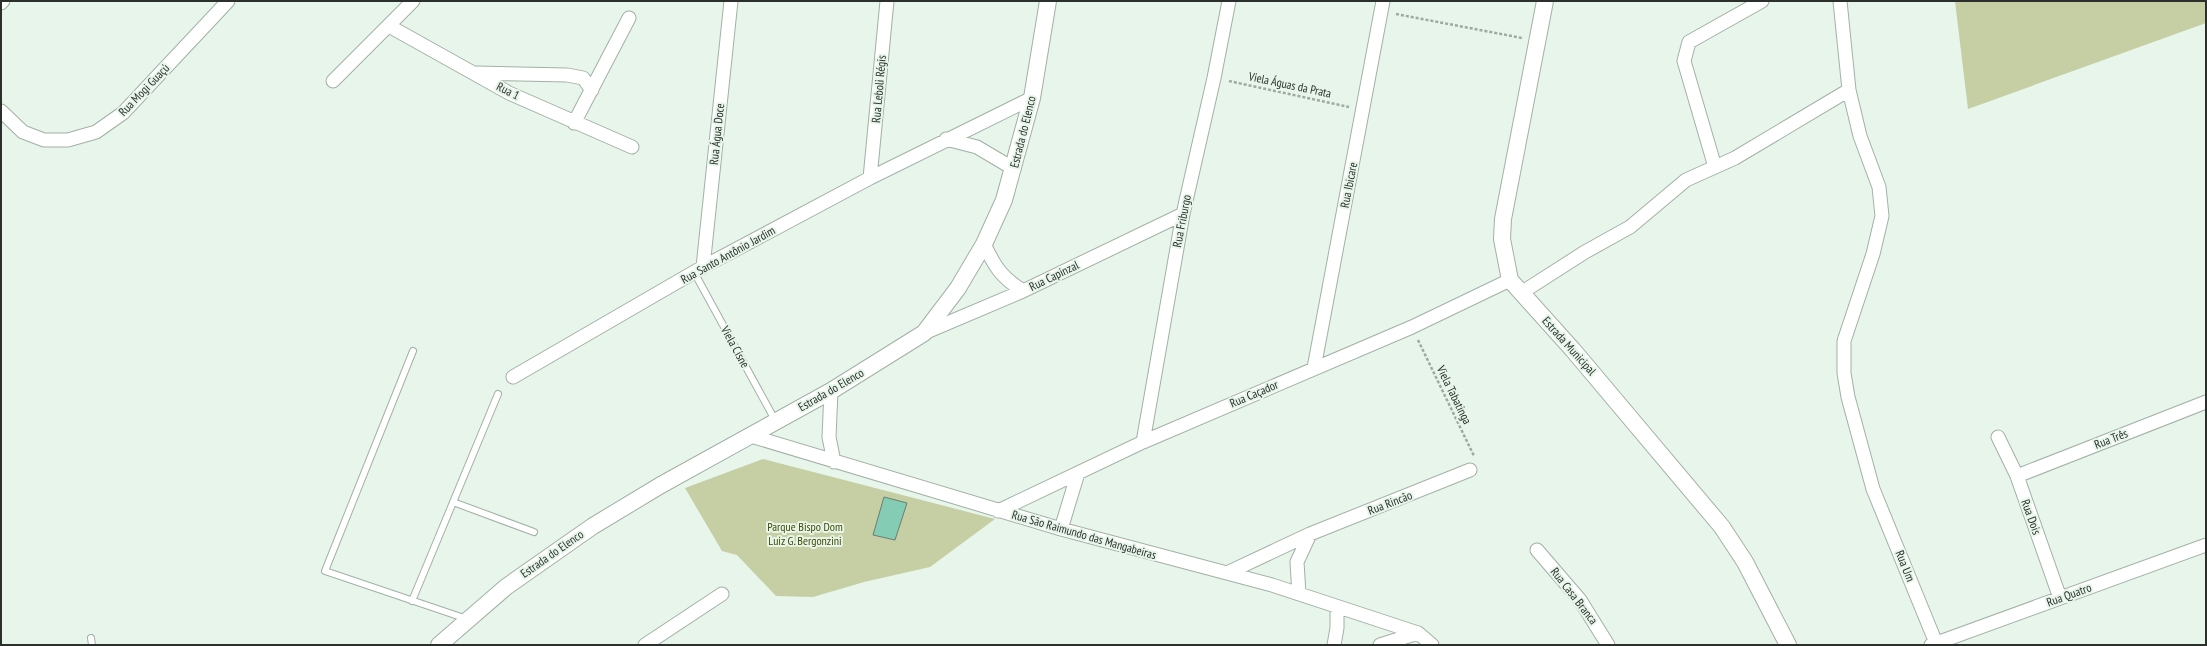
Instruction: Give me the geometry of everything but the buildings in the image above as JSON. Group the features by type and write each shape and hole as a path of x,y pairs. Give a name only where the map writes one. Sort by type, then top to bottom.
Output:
{"street":[{"name":"Rua Mogi Guaçú","path":"1,111 23,132 44,140 68,140 96,132 123,113 228,1"},
{"path":"333,81 413,1"},
{"name":"Rua Água Doce","path":"699,270 731,1"},
{"name":"Rua Leboli Régis","path":"870,178 887,1"},
{"name":"Estrada do Elenco","path":"439,645 506,587 593,526 660,485 831,391 924,333 958,288 984,244 1004,200 1014,169 1032,98 1048,1"},
{"name":"Rua Friburgo","path":"1143,442 1183,214 1214,78 1229,1"},
{"name":"Estrada Municipal","path":"1545,1 1503,219 1502,239 1510,280 1574,350 1722,527 1745,562 1788,645"},
{"path":"1715,167 1684,61 1689,42 1762,1"},
{"name":"Rua Um","path":"1840,1 1849,90 1860,136 1879,187 1882,202 1882,216 1873,254 1844,341 1843,356 1848,397 1873,488 1935,644"},
{"name":"Rua Ibicare","path":"1314,368 1382,6"},
{"path":"574,123 629,18"},
{"name":"Rua 1","path":"389,26 509,93 574,123 632,147"},
{"path":"473,72 567,75 583,78 592,90"},
{"path":"1521,293 1585,252 1630,227 1686,180 1735,158 1849,90"},
{"name":"Rua Santo Antônio Jardim","path":"513,377 699,270 870,178 1032,98"},
{"path":"946,140 977,147 1014,169"},
{"name":"Rua Capinzal","path":"924,333 1023,291 1183,214"},
{"path":"984,244 994,267 1006,280 1023,291"},
{"name":"Rua Caçador","path":"998,511 1143,442 1412,327 1510,280"},
{"path":"831,391 829,437 834,462"},
{"name":"Rua Três","path":"2017,476 2206,402"},
{"name":"Rua São Raimundo das Mangabeiras","path":"751,436 998,511 1154,556 1227,573 1299,594 1418,633"},
{"name":"Rua Dois","path":"1998,437 2017,476 2060,598"},
{"name":"Rua Rincão","path":"1227,573 1310,534 1470,470"},
{"path":"1061,529 1078,473"},
{"path":"1299,594 1297,562 1310,534"},
{"name":"Rua Quatro","path":"1935,644 2206,545"},
{"name":"Rua Casa Branca","path":"1537,550 1580,600 1608,645"},
{"path":"645,645 722,594"},
{"path":"1334,645 1337,628 1337,607"},
{"path":"1380,645 1418,633 1432,645"}],"lane":[{"name":"Viela Cisne","path":"699,270 776,422"},
{"path":"413,351 325,571 468,620"},
{"path":"412,601 498,394"},
{"path":"453,502 534,532"},
{"path":"91,638 92,645"}],"path":[{"path":"1382,6 1538,40"},
{"name":"Viela Águas da Prata","path":"1214,78 1363,110"},
{"name":"Viela Tabatinga","path":"1412,327 1476,461 1470,470"}],"green space":[{"path":"1955,1 2206,1 2206,23 1968,109"},
{"name":"Parque Bispo Dom Luiz G. Bergonzini","path":"763,459 995,519 930,567 864,582 813,597 776,596 737,555 722,551 685,488"}]}
